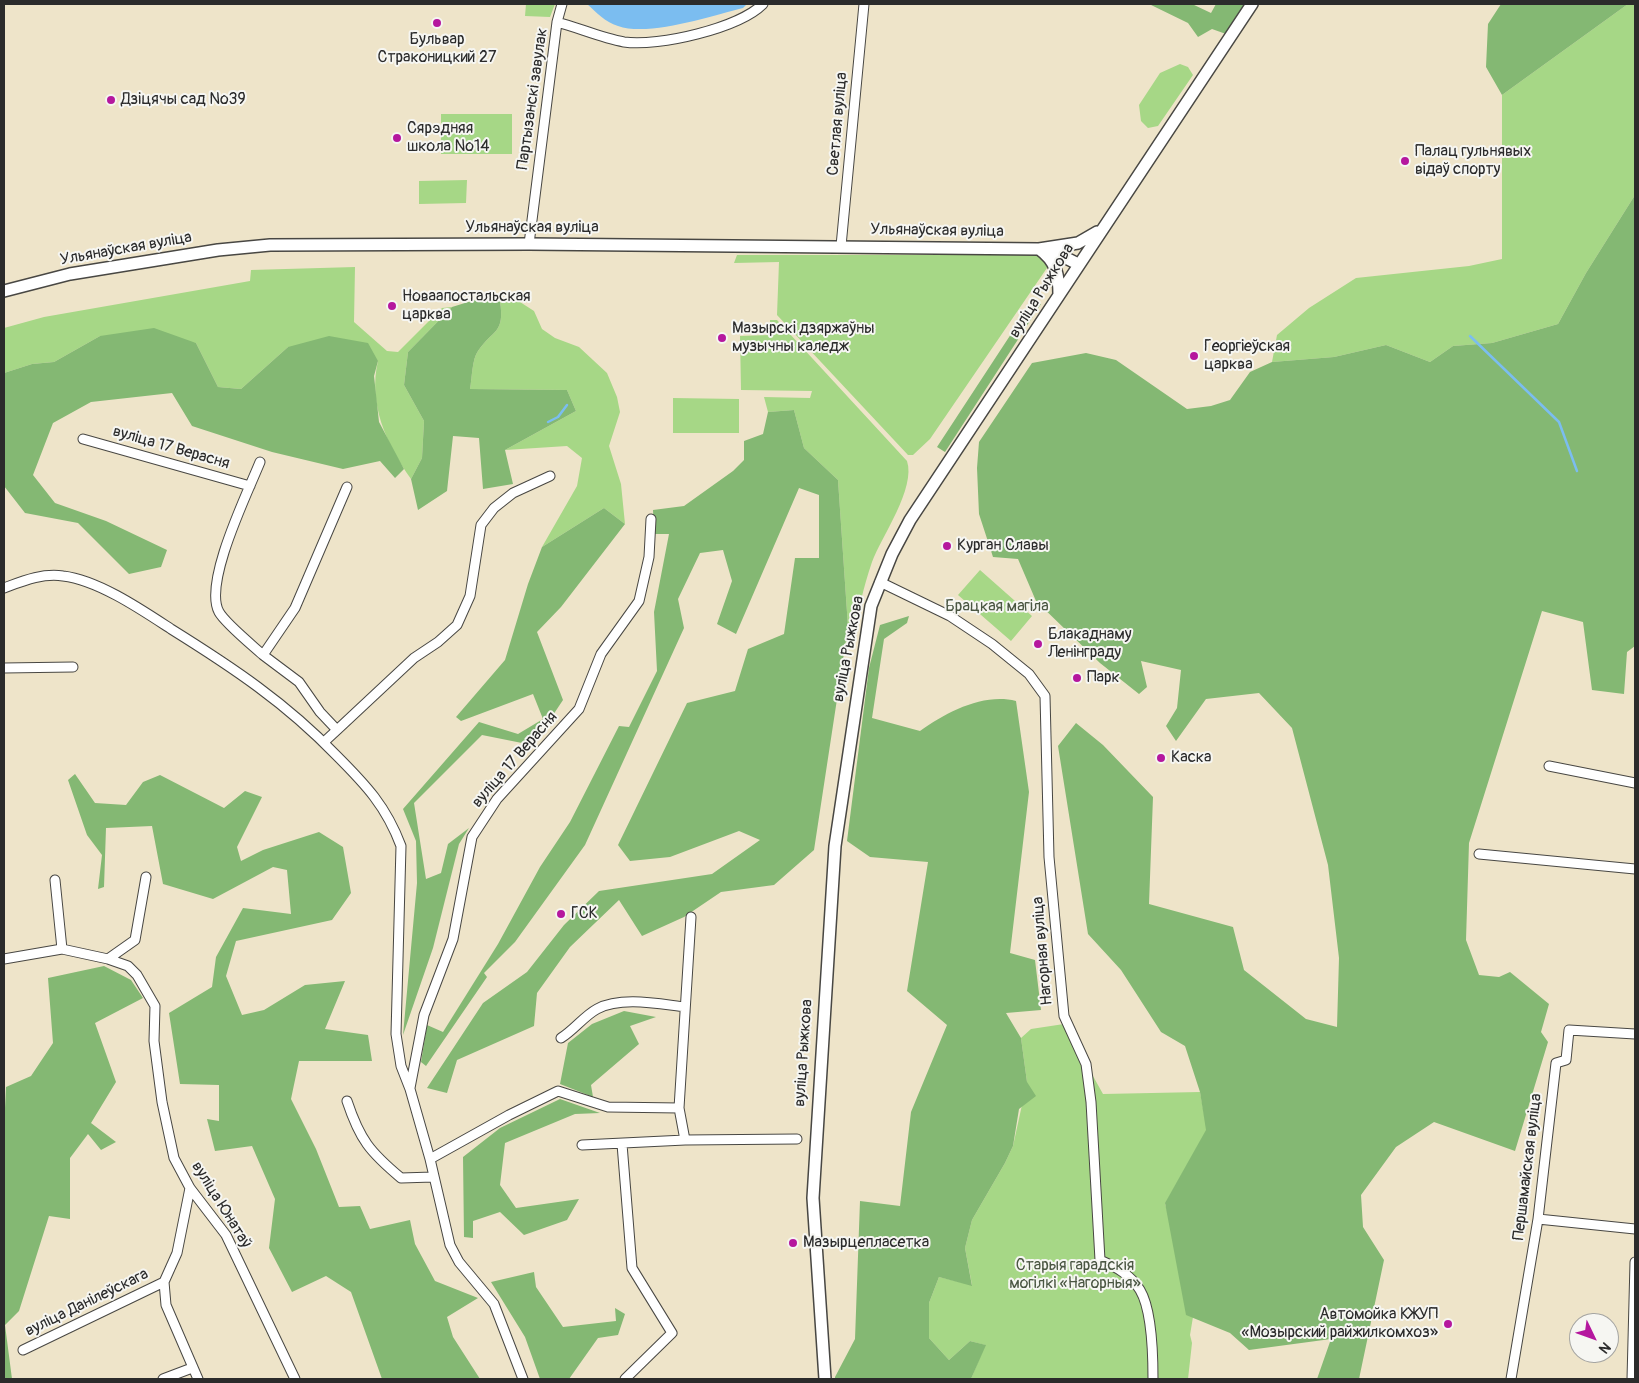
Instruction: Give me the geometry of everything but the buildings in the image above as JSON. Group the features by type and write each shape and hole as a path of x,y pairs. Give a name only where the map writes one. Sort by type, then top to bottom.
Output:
{"main road":[{"name":"вуліца Рыжкова","path":"825,1379 813,1198 815,1132 835,846 866,629 871,606 880,582 910,520 1252,4"},
{"name":"Ульянаўская вуліца","path":"4,291 70,274 254,246 529,244 1040,249 1085,240 1102,228"},
{"path":"1040,249 1058,254 1078,264 1078,256 1065,244"},
{"path":"1040,249 1053,262 1058,272 1060,295"}],"street":[{"path":"557,22 562,4"},
{"name":"Партызанскі завулак","path":"529,244 557,22 625,42 670,40 729,24 756,11 763,4"},
{"name":"Светлая вуліца","path":"841,246 864,4"},
{"name":"вуліца 17 Верасня","path":"83,439 250,486"},
{"path":"260,462 228,542 218,574 215,599 219,612 263,655 299,682 320,712 337,730"},
{"path":"324,742 414,658 438,642 457,625 470,596 482,525 494,508 513,493 550,476"},
{"path":"263,655 295,608 347,487"},
{"name":"вуліца 17 Верасня","path":"410,1089 424,1015 453,939 472,837 496,799 579,709 601,654 639,601 650,557 651,519"},
{"name":"вуліца 17 Верасня","path":"4,588 40,576 63,576 122,598 240,672 308,726 368,787 391,820 401,846 396,1034 401,1066 410,1089 430,1160 450,1245 459,1262 494,1304 523,1379"},
{"name":"Нагорная вуліца","path":"880,582 950,616 992,644 1029,674 1045,696 1049,857 1064,1016 1086,1064 1091,1102 1100,1260 1120,1269 1141,1291 1153,1340 1153,1379"},
{"path":"4,668 73,667"},
{"path":"1549,766 1635,783"},
{"path":"1479,854 1635,870"},
{"path":"4,959 62,949 108,959 135,940 146,878"},
{"path":"56,880 62,949"},
{"path":"685,1140 679,1108 691,917"},
{"name":"вуліца Юнатаў","path":"108,959 128,966 137,976 155,1006 154,1041 162,1102 174,1158 190,1188 226,1235 295,1379"},
{"path":"561,1038 571,1033 597,1009 632,1001 685,1007"},
{"name":"Першамайская вуліца","path":"1511,1379 1538,1219 1556,1063 1566,1060 1568,1030 1635,1034"},
{"path":"430,1160 509,1114 558,1091 608,1107 679,1108"},
{"path":"347,1101 356,1126 374,1155 401,1178 433,1177"},
{"path":"582,1145 685,1140 797,1139"},
{"path":"622,1144 632,1268 672,1333 625,1379"},
{"name":"вуліца Данілеўскага","path":"190,1188 178,1253 164,1282 166,1305 198,1379"},
{"path":"1538,1219 1635,1230"},
{"path":"1632,1379 1635,1262"},
{"name":"вуліца Данілеўскага","path":"23,1350 164,1282"},
{"path":"163,1379 192,1368"}],"green space":[{"path":"526,4 555,4 550,17 525,16"},
{"path":"1149,4 1192,4 1211,13 1216,4 1247,4 1226,34 1212,29 1198,37 1188,23"},
{"path":"1501,4 1628,4 1502,95 1486,67 1488,24"},
{"path":"1628,4 1635,4 1635,195 1586,273 1558,324 1492,343 1453,346 1430,362 1386,345 1334,357 1272,362 1277,335 1309,308 1356,278 1469,266 1502,259 1502,95"},
{"path":"1180,64 1188,67 1193,75 1158,126 1148,128 1141,121 1139,105 1160,73"},
{"path":"441,114 512,114 512,154 441,154"},
{"path":"467,180 466,203 419,204 419,181"},
{"path":"1635,195 1635,646 1627,652 1624,694 1592,690 1583,622 1542,611 1469,843 1466,940 1479,975 1499,977 1510,972 1549,1004 1541,1032 1548,1042 1515,1151 1434,1122 1396,1147 1361,1195 1363,1227 1384,1260 1359,1379 1317,1379 1331,1339 1249,1350 1230,1333 1186,1315 1165,1203 1206,1130 1200,1092 1185,1046 1161,1032 1121,970 1088,934 1058,746 1076,723 1103,745 1153,797 1149,904 1233,927 1244,970 1306,1019 1337,1027 1339,958 1328,865 1292,728 1259,693 1206,699 1176,741 1166,726 1177,708 1181,670 1141,661 1147,687 1139,694 1100,663 1036,601 1018,559 993,557 979,514 977,468 979,442 1032,363 1086,353 1116,360 1187,409 1211,406 1230,400 1250,372 1272,362 1334,357 1386,345 1430,362 1453,346 1492,343 1558,324 1586,273"},
{"path":"737,255 1036,255 1042,257 1049,265 930,439 913,455 908,455 777,315 779,262 734,263"},
{"path":"355,267 354,322 387,351 398,352 442,308 452,307 408,352 404,385 424,421 422,458 411,479 394,452 381,423 375,392 378,361 288,347 241,389 218,387 196,343 100,336 54,362 32,364 4,373 4,328 44,317 250,281 251,270"},
{"path":"481,298 500,301 501,320 499,326 476,354 470,389 567,390 576,411 505,450 513,484 483,489 479,438 453,436 447,491 418,510 411,479 422,458 424,421 404,385 408,352 452,307"},
{"path":"500,301 520,302 534,311 542,329 555,338 579,347 607,373 617,397 620,412 609,446 621,484 625,524 604,508 542,547 577,486 582,458 567,446 505,450 576,411 567,390 470,389 476,354 499,326 501,320"},
{"path":"1032,302 1041,304 945,452 937,447"},
{"path":"770,320 777,320 907,461 907,485 903,498 872,562 851,641 846,642 848,627 838,480 804,448 794,410 768,412 764,397 810,398 812,391 741,390 740,336 770,335"},
{"path":"154,328 196,343 218,387 241,389 288,347 329,336 368,343 378,361 374,376 379,422 404,469 395,478 380,461 343,469 272,452 192,426 172,393 91,402 53,423 33,475 55,503 106,521 167,550 161,567 129,574 78,523 25,513 4,486 4,373 32,364 54,362 100,336"},
{"path":"673,398 739,399 739,433 673,433"},
{"path":"794,410 804,448 838,480 848,627 814,850 774,885 721,892 684,917 642,936 619,900 570,947 537,993 534,1026 457,1060 447,1093 427,1088 483,1003 527,972 564,925 599,891 712,874 760,840 739,831 670,857 630,861 618,845 687,703 735,691 748,649 784,634 795,558 819,558 819,495 799,488 736,634 717,624 732,581 723,550 700,553 678,599 684,628 585,845 515,942 484,973 487,977 426,1066 421,1062 427,1025 443,1032 498,944 540,867 570,822 619,726 629,727 657,671 654,612 669,534 654,534 653,510 684,506 733,471 744,460 744,441 763,434 768,412"},
{"path":"604,508 625,524 561,607 537,632 563,700 547,724 522,743 482,735 414,803 426,879 441,873 448,844 469,828 459,844 433,948 403,1035 417,883 416,841 403,809 479,722 518,734 543,719 533,694 461,721 456,717 505,660 528,584 542,547"},
{"name":"Брацкая магіла","path":"980,570 1032,616 1011,641 958,595"},
{"path":"909,616 907,623 884,639 872,718 920,731 954,711 978,702 1004,699 1016,701 1029,792 1010,953 1035,960 1041,1010 1006,1013 1021,1038 1027,1082 1036,1096 1019,1109 1013,1146 972,1220 965,1248 972,1286 939,1277 929,1303 929,1338 949,1360 970,1341 986,1345 971,1379 835,1379 855,1339 860,1201 900,1206 911,1112 947,1025 907,991 928,862 870,857 847,841 869,668 880,625"},
{"path":"75,774 95,803 126,805 143,782 160,775 224,808 245,791 262,797 237,847 241,861 263,850 319,832 343,847 351,893 332,920 236,941 226,976 242,1015 264,1010 305,985 345,981 325,1029 368,1035 372,1061 299,1061 291,1099 316,1149 339,1207 360,1206 370,1229 410,1220 415,1244 435,1281 478,1298 447,1317 453,1337 480,1379 382,1379 351,1292 326,1276 292,1292 269,1248 275,1199 252,1146 215,1151 207,1119 219,1121 219,1085 180,1084 169,1013 212,987 216,957 243,908 291,914 287,870 273,867 213,899 163,884 152,826 106,828 104,887 98,889 102,855 87,835 68,780"},
{"path":"104,966 131,980 143,998 95,1023 116,1082 91,1123 116,1142 101,1150 88,1134 70,1158 70,1219 49,1216 19,1311 5,1325 12,1379 4,1379 4,1129 6,1087 31,1076 53,1043 48,978"},
{"path":"624,1011 656,1017 630,1026 639,1044 591,1085 593,1097 560,1084 568,1043 592,1024"},
{"name":"Старыя гарадскія могілкі «Нагорныя»","path":"1064,1024 1103,1094 1200,1092 1207,1130 1165,1204 1196,1299 1190,1335 1192,1343 1188,1379 971,1379 985,1345 970,1341 949,1360 929,1338 929,1303 939,1277 972,1285 965,1248 972,1220 1013,1146 1027,1082 1021,1038 1031,1029"},
{"path":"560,1099 600,1113 575,1114 505,1143 500,1185 516,1208 579,1199 567,1220 524,1235 500,1212 473,1221 473,1238 464,1237 463,1157 500,1128"},
{"path":"534,1272 536,1287 563,1327 616,1321 615,1308 625,1314 618,1335 598,1338 569,1379 540,1379 525,1337 491,1282"}],"water":[{"path":"587,4 747,4 743,8 680,24 646,29 631,29 609,22"}],"waterway":[{"path":"1470,336 1559,422 1577,471"},
{"path":"548,422 558,417 567,405"}],"place":[{"name":"Бульвар Страконицкий 27","path":"437,23"},
{"name":"Дзіцячы сад №39","path":"111,100"},
{"name":"Сярэдняя школа №14","path":"397,138"},
{"name":"Палац гульнявых відаў спорту","path":"1405,161"},
{"name":"Новаапостальская царква","path":"392,306"},
{"name":"Мазырскі дзяржаўны музычны каледж","path":"722,338"},
{"name":"Георгіеўская царква","path":"1194,356"},
{"name":"Курган Славы","path":"947,546"},
{"name":"Блакаднаму Ленінграду","path":"1038,644"},
{"name":"Парк","path":"1077,678"},
{"name":"Каска","path":"1161,758"},
{"name":"ГСК","path":"561,914"},
{"name":"Мазырцепласетка","path":"793,1243"},
{"name":"Автомойка КЖУП «Мозырский райжилкомхоз»","path":"1448,1324"}]}
